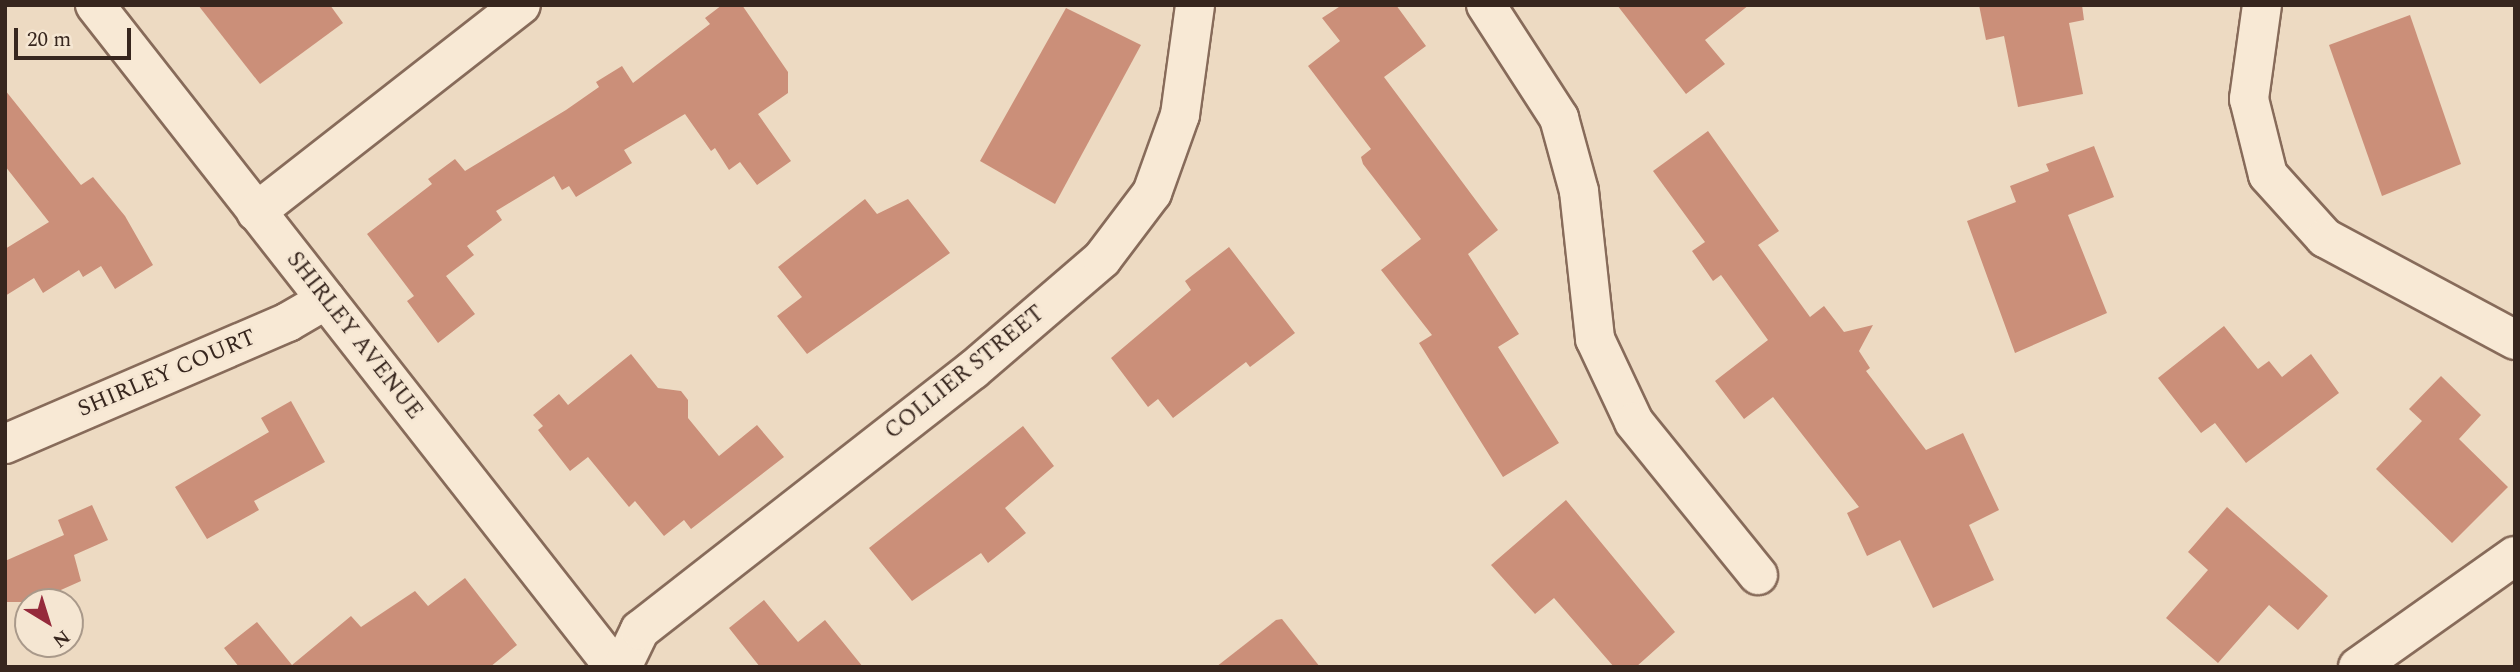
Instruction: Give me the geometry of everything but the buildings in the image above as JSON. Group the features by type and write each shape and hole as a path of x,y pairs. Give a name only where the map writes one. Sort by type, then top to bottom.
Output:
{"street":[{"name":"SHIRLEY AVENUE","path":"94,5 614,667"},
{"path":"256,212 521,5"},
{"name":"COLLIER STREET","path":"622,667 640,630 973,370 1102,259 1152,193 1180,115 1195,5"},
{"path":"1486,5 1559,118 1579,191 1595,339 1634,422 1758,575"},
{"path":"2262,5 2249,99 2268,175 2325,238 2515,340"},
{"name":"SHIRLEY COURT","path":"5,444 288,322 326,300"},
{"path":"2358,667 2515,556"}]}
